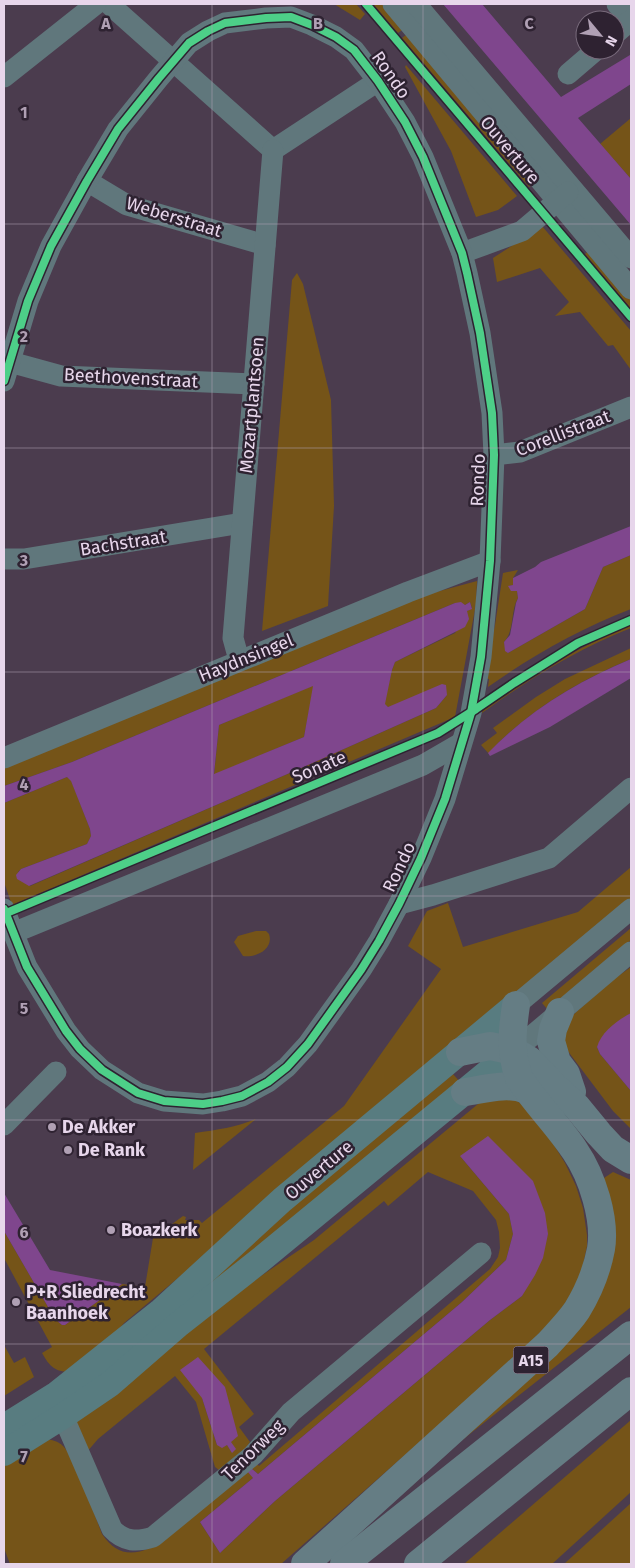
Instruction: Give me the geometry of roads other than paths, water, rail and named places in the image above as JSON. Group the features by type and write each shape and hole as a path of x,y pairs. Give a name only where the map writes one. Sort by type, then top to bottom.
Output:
{"highway":[{"name":"A15","path":"304,1564 547,1345 576,1310 592,1282 601,1249 600,1214 594,1192 586,1171 576,1153 519,1078 515,1065 512,1034 516,1005"},
{"path":"560,1012 553,1029 552,1041 557,1062 566,1074 576,1106"},
{"path":"460,1052 490,1046 514,1051 529,1060 576,1106 613,1149 631,1160"},
{"path":"465,1092 505,1086 520,1087 527,1090"},
{"name":"A15","path":"344,1564 631,1335"},
{"path":"418,1564 631,1391"}],"main road":[{"name":"Ouverture","path":"4,1453 60,1405 282,1200 516,1005"},
{"name":"Ouverture","path":"4,1427 110,1384 179,1324 259,1261 514,1051"}],"street":[{"path":"4,77 96,4"},
{"path":"110,4 273,150 378,81"},
{"path":"617,4 631,20"},
{"name":"Ouverture","path":"404,6 565,195 631,288"},
{"name":"Rondo","path":"4,909 27,967 66,1031 80,1049 102,1070 138,1093 164,1101 203,1104 242,1096 268,1082 287,1067 308,1044 361,970 399,904 421,858 445,799 471,713 481,657 490,561 494,455 492,413 480,333 462,253 423,157 405,122 378,81 354,50 336,37 290,17 225,23 208,30 189,42 173,60 118,129 48,252 28,302 7,372"},
{"path":"568,74 584,60"},
{"name":"Mozartplantsoen","path":"239,660 233,638 273,150"},
{"name":"Weberstraat","path":"87,181 127,205 265,245"},
{"path":"462,253 522,231 565,195"},
{"name":"Ouverture","path":"565,195 631,258"},
{"name":"Beethovenstraat","path":"7,372 254,384"},
{"name":"Corellistraat","path":"494,455 520,452 631,407"},
{"name":"Bachstraat","path":"4,559 24,559 242,523"},
{"name":"Haydnsingel","path":"4,758 239,660 490,561"},
{"path":"12,933 423,765 461,743"},
{"path":"399,904 549,858 631,788"},
{"name":"Ouverture","path":"516,1005 631,909"},
{"name":"Ouverture","path":"514,1051 631,952"},
{"path":"4,1125 56,1072"},
{"name":"Tenorweg","path":"60,1405 112,1529 119,1537 129,1540 140,1541 153,1537 253,1455 291,1412 481,1253"}],"place":[{"name":"De Akker","path":"52,1127"},
{"name":"De Rank","path":"68,1150"},
{"name":"Boazkerk","path":"111,1230"},
{"name":"P+R Sliedrecht Baanhoek","path":"16,1302"}]}
